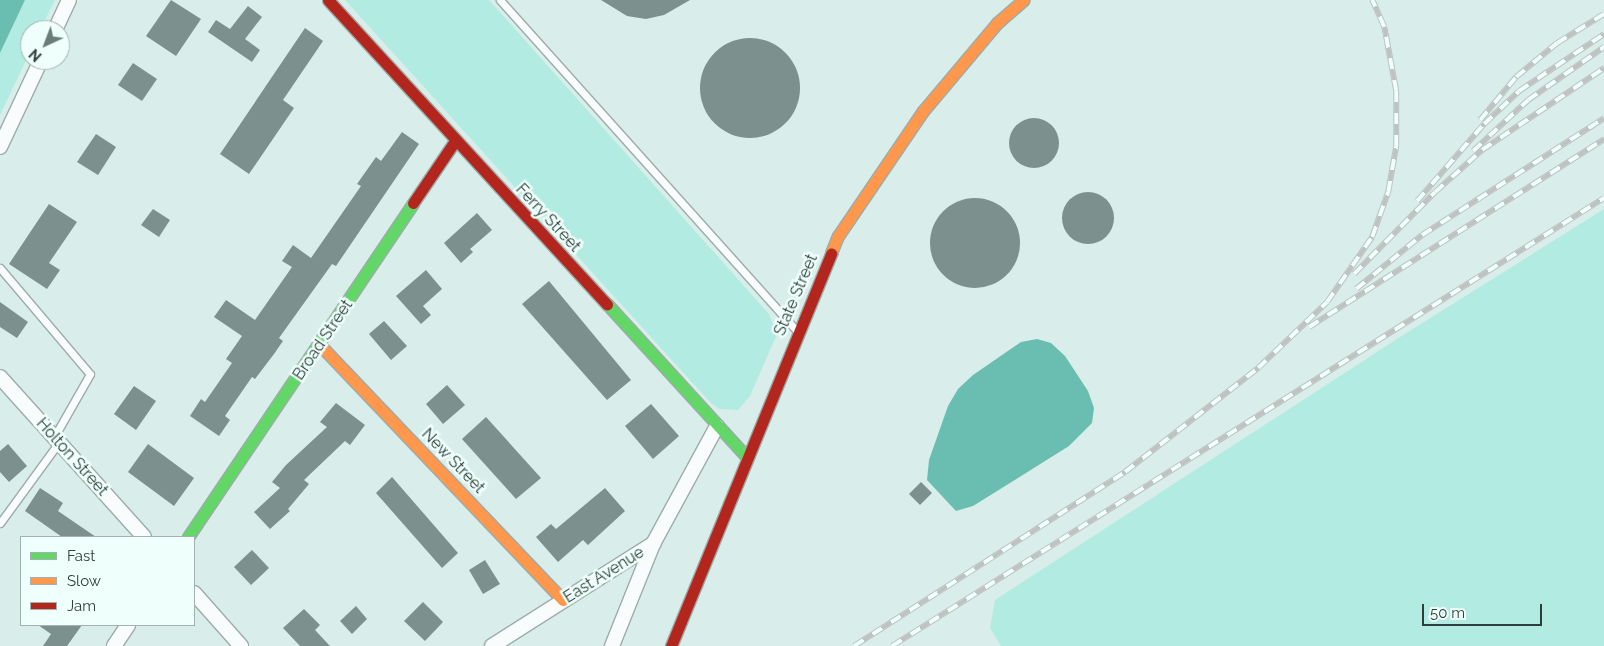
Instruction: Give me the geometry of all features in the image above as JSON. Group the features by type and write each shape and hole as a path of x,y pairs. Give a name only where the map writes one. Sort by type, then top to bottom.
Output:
{"street":[{"path":"59,20 68,0"},
{"name":"Ferry Street","path":"328,0 455,141 746,456"},
{"name":"State Street","path":"672,646 746,456 838,236 923,111 997,23 1023,0"},
{"path":"0,147 36,70"},
{"name":"Broad Street","path":"189,536 320,345 455,141"},
{"name":"New Street","path":"320,345 563,600"},
{"name":"Holton Street","path":"0,377 143,536"},
{"name":"East Avenue","path":"492,646 653,544 717,426"},
{"path":"612,646 653,544"},
{"path":"195,594 241,646"},
{"path":"114,646 127,626"}],"lane":[{"path":"500,0 798,332"},
{"path":"0,268 44,316 90,374 57,440 0,523"}],"shaded area":[{"path":"0,0 25,0 0,53"},
{"path":"25,0 55,0 45,20 20,20 21,70 0,115 0,53"},
{"path":"345,0 489,0 769,314 777,334 750,396 738,410 719,409 710,402"},
{"path":"1604,209 1604,646 1001,646 990,628 995,600 1400,337"},
{"path":"1037,339 1051,343 1065,356 1088,391 1094,408 1092,423 1069,446 973,506 956,511 927,480 929,460 948,406 958,389 973,375 1021,342"}],"building":[{"path":"171,0 201,19 176,56 146,36"},
{"path":"601,0 690,0 664,15 646,19 627,16"},
{"path":"248,6 262,17 245,39 260,50 252,62 208,32 216,20 230,29"},
{"path":"305,28 323,41 283,100 294,108 249,174 220,154"},
{"path":"750,38 760,39 778,46 792,60 799,78 799,98 792,116 778,130 760,137 750,138 740,137 722,130 708,116 701,98 700,88 701,78 708,60 722,46 740,39"},
{"path":"133,63 157,79 142,101 118,85"},
{"path":"1034,118 1043,120 1054,129 1059,143 1057,152 1048,163 1034,168 1025,166 1014,157 1009,143 1011,134 1020,123"},
{"path":"402,132 419,144 336,266 332,264 279,338 283,341 274,354 255,379 252,377 225,416 230,420 219,436 190,416 201,399 205,402 232,363 226,359 242,336 214,317 226,300 255,320 292,267 282,261 293,245 311,258 361,186 357,184 376,157 381,161"},
{"path":"96,134 116,147 98,175 77,162"},
{"path":"1083,192 1093,192 1107,199 1114,213 1114,223 1107,237 1093,244 1083,244 1073,240 1066,233 1062,223 1062,213 1066,203 1073,196"},
{"path":"975,198 992,201 1007,211 1017,226 1020,243 1017,260 1007,275 992,285 975,288 958,285 943,275 933,260 930,243 933,226 943,211 958,201"},
{"path":"49,204 77,222 49,263 60,270 47,289 9,264"},
{"path":"153,209 170,220 159,237 141,225"},
{"path":"477,213 492,230 470,249 473,252 461,263 444,243"},
{"path":"426,270 442,289 423,306 431,315 421,324 396,296"},
{"path":"549,281 631,380 607,400 522,304"},
{"path":"0,302 28,322 17,338 0,327"},
{"path":"384,321 407,346 391,360 369,334"},
{"path":"447,385 465,405 443,424 426,404"},
{"path":"134,386 156,401 136,430 114,414"},
{"path":"336,403 365,425 350,445 345,441 304,480 309,484 288,509 290,511 270,529 254,512 280,488 272,482 286,465 327,427 320,422"},
{"path":"651,404 679,436 653,459 625,426"},
{"path":"486,417 541,478 516,499 462,439"},
{"path":"8,444 27,466 9,482 0,472 0,451"},
{"path":"148,444 194,478 174,506 128,472"},
{"path":"392,477 458,553 442,568 376,493"},
{"path":"921,482 932,493 920,505 909,494"},
{"path":"40,488 63,503 58,511 95,536 61,536 25,511"},
{"path":"605,488 625,511 588,545 583,540 558,562 536,537 551,524 556,529"},
{"path":"252,550 269,568 251,585 234,567"},
{"path":"485,560 500,584 483,594 469,570"},
{"path":"423,602 443,622 425,641 404,621"},
{"path":"356,606 367,619 352,634 340,621"},
{"path":"304,609 320,625 315,630 330,646 300,646 283,628"},
{"path":"39,626 81,626 67,646 43,646 51,634"}],"railway":[{"path":"854,646 1125,472 1258,368 1327,302 1372,237 1388,192 1396,146 1396,91 1384,27 1372,0"},
{"path":"1480,120 1516,77 1557,43 1604,14"},
{"path":"1417,201 1484,124 1519,91 1604,34"},
{"path":"1473,151 1528,100 1604,47"},
{"path":"1354,274 1435,192 1482,150 1604,68"},
{"path":"1356,289 1422,235 1604,118"},
{"path":"1309,327 1604,139"},
{"path":"892,646 1604,198"}],"traffic: fast":[{"path":"189,536 413,203"},
{"path":"607,304 746,456"}],"traffic: slow":[{"path":"831,253 838,236 923,111 997,23 1023,0"},
{"path":"320,345 563,600"}],"traffic: jam":[{"path":"328,0 607,304"},
{"path":"413,203 455,141"},
{"path":"671,646 831,253"}]}
